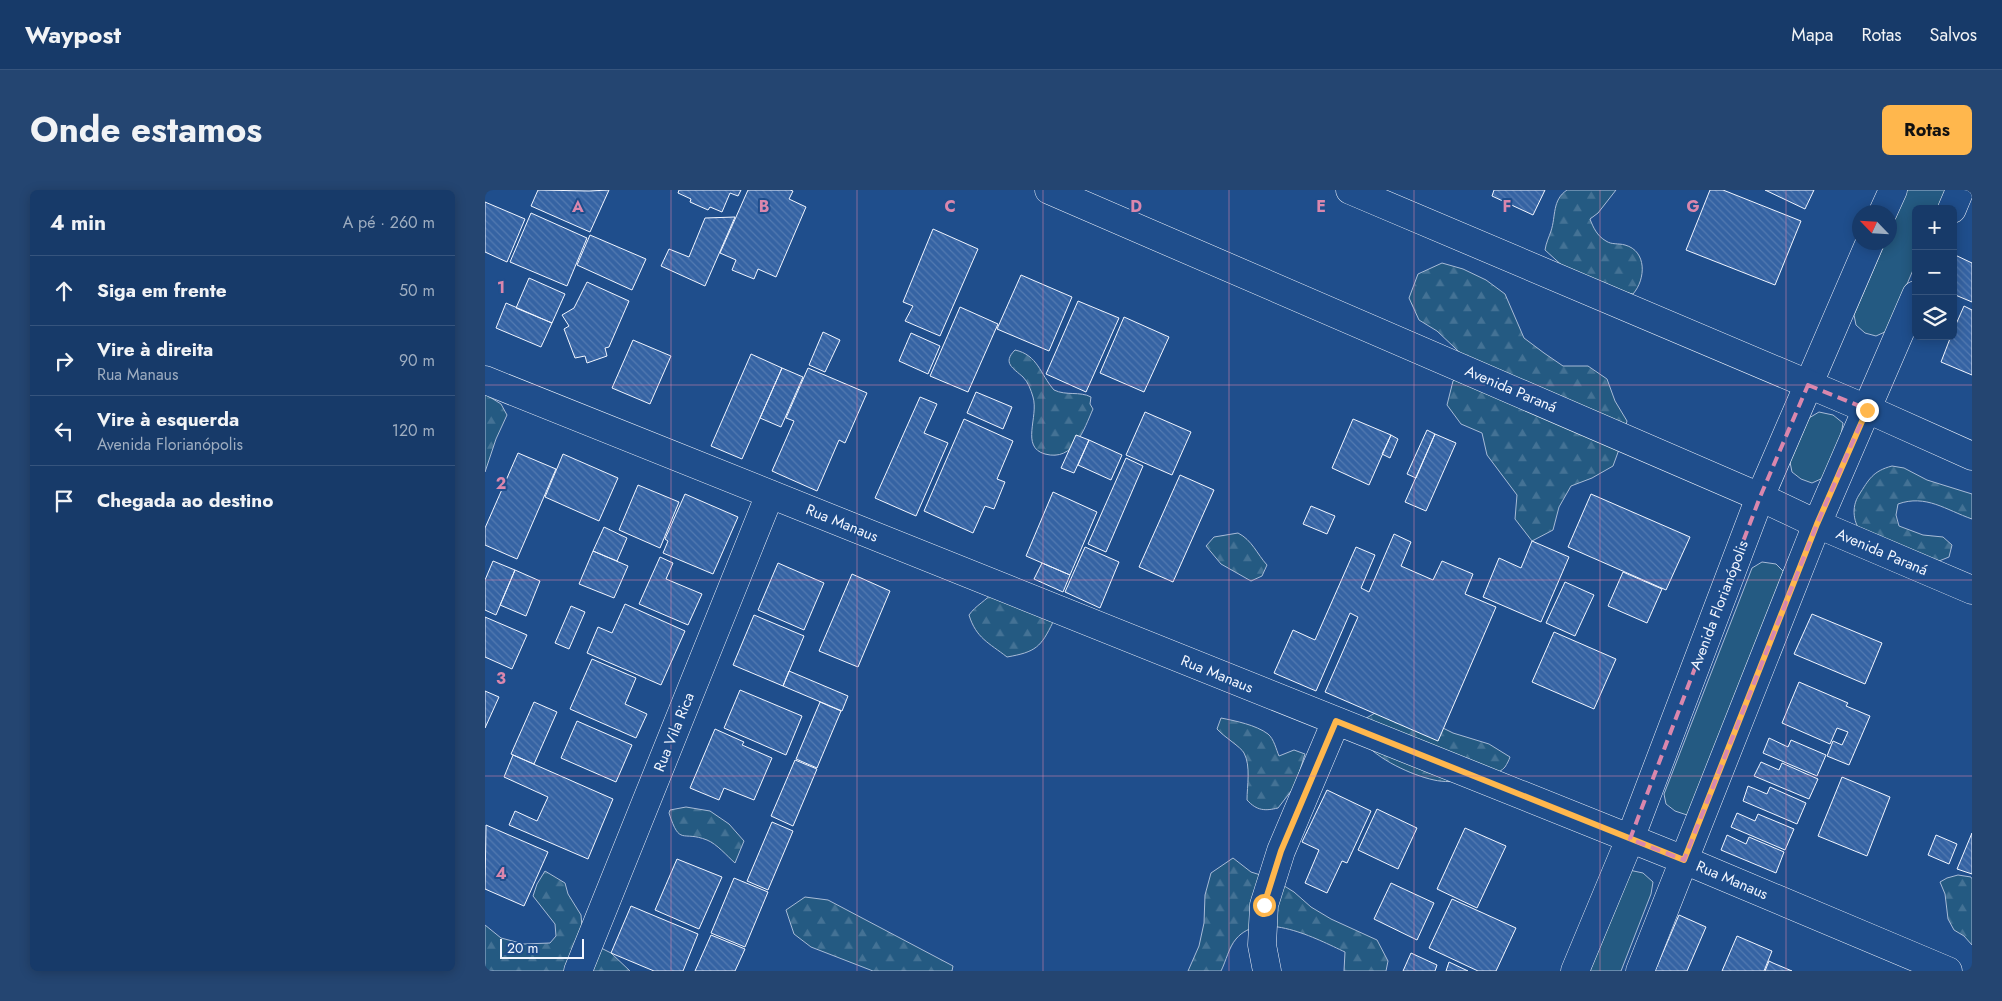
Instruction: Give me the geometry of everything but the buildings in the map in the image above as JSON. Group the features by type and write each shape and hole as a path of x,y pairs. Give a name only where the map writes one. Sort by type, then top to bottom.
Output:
{"street":[{"name":"Avenida Paraná","path":"1049,190 1972,590"},
{"path":"1349,190 1972,456"},
{"path":"1886,205 1893,190"},
{"path":"1954,205 1960,190"},
{"name":"Avenida Florianópolis","path":"1575,971 1630,839 1760,497 1867,250"},
{"path":"1640,971 1817,524 1912,304"},
{"name":"Rua Manaus","path":"486,382 1684,860 1948,971"},
{"name":"Rua Vila Rica","path":"578,971 770,494"},
{"path":"1267,971 1262,945 1264,905 1281,851 1336,721"}],"highlighted area":[{"path":"1808,385 1867,409 1817,524 1684,860 1630,839 1760,497"}],"green space":[{"path":"1567,190 1616,190 1598,213 1590,219 1600,237 1611,243 1632,248 1641,259 1642,273 1633,294 1623,292 1566,269 1545,250 1553,225 1557,203 1562,194"},
{"path":"1907,190 1946,190 1940,205 1912,205 1912,272 1887,331 1876,336 1865,333 1856,325 1854,315 1882,250 1897,250 1897,214"},
{"path":"1442,263 1463,269 1486,280 1505,294 1524,338 1544,353 1563,366 1588,366 1607,379 1615,401 1627,421 1613,466 1592,478 1571,486 1559,507 1553,530 1532,541 1515,519 1517,495 1487,455 1482,433 1461,424 1447,405 1453,381 1473,365 1437,331 1419,320 1409,298 1418,274"},
{"path":"1015,350 1023,352 1034,361 1054,390 1091,397 1090,404 1093,409 1082,434 1071,449 1055,455 1045,454 1033,445 1033,397 1026,381 1010,365 1009,358"},
{"path":"485,394 501,404 507,415 496,439 485,472"},
{"path":"1819,412 1833,415 1843,423 1841,435 1823,478 1812,483 1801,479 1792,472 1790,462 1809,418"},
{"path":"1892,466 1904,468 1927,480 1972,494 1972,519 1927,502 1908,501 1898,504 1896,515 1899,526 1923,535 1943,537 1952,545 1949,557 1939,561 1867,537 1860,530 1854,515 1856,500 1872,476 1880,470"},
{"path":"1238,533 1251,543 1267,565 1262,576 1251,581 1221,564 1206,546 1214,537"},
{"path":"1762,562 1776,564 1785,573 1697,809 1687,815 1675,811 1666,804 1664,794 1752,568"},
{"path":"994,591 1053,622 1041,643 1025,653 1007,657 979,635 969,615"},
{"path":"1375,713 1427,720 1453,733 1489,744 1510,757 1505,767 1491,776 1450,782 1425,778 1386,760 1369,748 1363,741 1363,720"},
{"path":"1221,718 1252,726 1268,734 1279,756 1294,750 1305,754 1295,786 1278,808 1261,809 1247,800 1248,770 1246,758 1236,745 1217,729"},
{"path":"686,807 710,811 729,824 744,841 735,863 711,842 699,837 679,834 669,813 670,810"},
{"path":"1233,858 1251,872 1273,879 1294,892 1311,907 1331,919 1377,940 1388,961 1386,971 1344,971 1345,952 1320,940 1289,929 1260,927 1247,930 1236,939 1229,950 1221,971 1188,971 1199,946 1204,923 1205,895 1211,873"},
{"path":"1629,870 1643,873 1653,882 1651,894 1621,971 1583,971"},
{"path":"545,871 565,883 568,894 581,915 582,927 601,948 611,953 630,971 485,971 485,925 501,938 524,944 550,943 556,936 555,924 533,896 537,884"},
{"path":"1958,875 1971,877 1972,879 1972,945 1964,936 1954,930 1948,919 1945,894 1940,882"},
{"path":"805,897 828,900 953,966 952,971 873,971 811,947 794,934 786,910"}],"route":[{"path":"1264,905 1281,851 1336,721 1684,860 1817,524 1867,410"}]}
